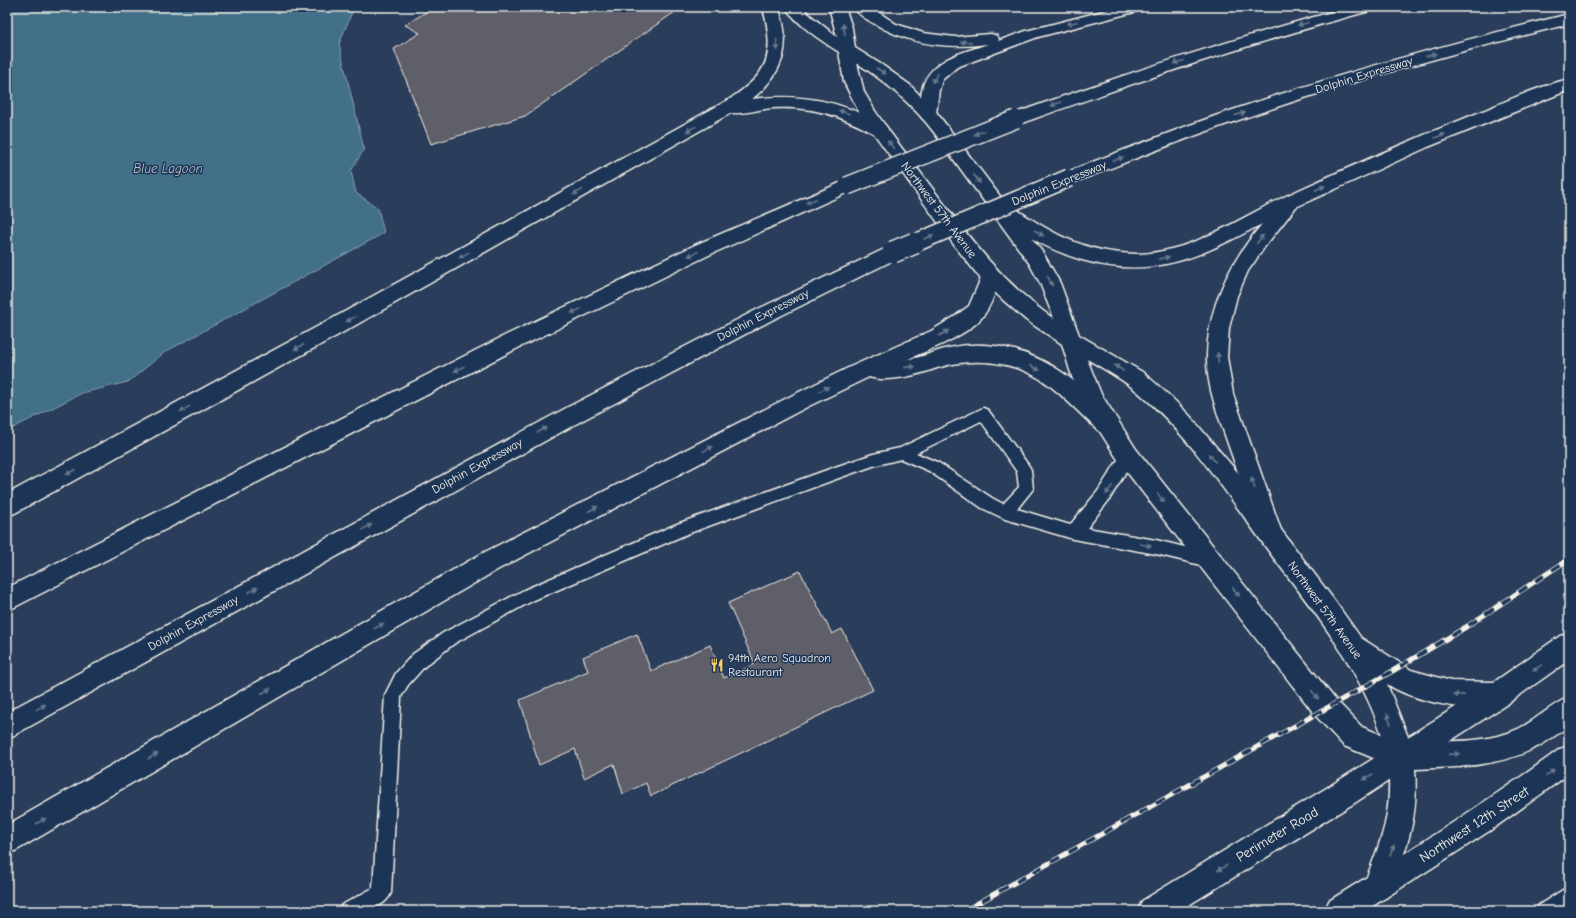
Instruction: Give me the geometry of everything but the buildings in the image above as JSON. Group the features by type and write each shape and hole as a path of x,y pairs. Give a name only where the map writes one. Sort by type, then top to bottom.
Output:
{"main road":[{"path":"7,506 340,325 725,110 752,91 764,80 778,52 770,7"},
{"path":"793,7 803,19 848,51 888,76 908,92 928,114 1045,271 1055,291 1087,387 1106,424 1128,456 1212,561 1325,707 1353,737 1401,756 1455,754 1493,750 1524,740 1540,731 1569,710"},
{"name":"Northwest 57th Avenue","path":"837,7 844,26 851,76 855,90 879,129 978,263 1027,308 1071,340 1143,384 1190,430 1270,533 1354,646 1374,681 1388,716 1401,756 1403,786 1402,814 1396,840 1377,887"},
{"path":"861,7 885,25 904,34 945,42 970,42 1032,34"},
{"path":"928,114 933,78 940,70 951,63 1032,34 1137,7"},
{"path":"7,600 511,342 702,250 847,186 1016,119 1148,72 1271,33 1368,7"},
{"name":"Dolphin Expressway","path":"7,726 561,420 722,335 893,252 1068,178 1224,119 1319,88 1423,57 1501,35 1569,19"},
{"path":"995,203 1046,238 1096,256 1137,261 1176,255 1198,247 1293,200 1458,127 1569,84"},
{"path":"725,110 768,102 801,102 843,112 863,120 879,129"},
{"path":"1270,533 1222,394 1217,356 1219,328 1227,296 1240,268 1259,240 1293,200"},
{"path":"7,840 489,562 857,373 938,337 961,323 976,311 984,296 991,276"},
{"path":"857,373 916,367 949,356 977,353 1004,355 1031,366 1056,379 1106,424"},
{"path":"1401,756 1498,695 1569,645"},
{"path":"1354,646 1405,681 1451,694 1498,695"},
{"name":"Perimeter Road","path":"1152,911 1343,794 1401,756"},
{"name":"Northwest 12th Street","path":"1377,887 1519,795 1569,758"},
{"path":"1339,911 1377,887"}],"lane":[{"path":"348,911 382,893 394,696 402,679 418,660 449,638 529,595 682,529 845,470 902,453 983,414 1024,470 1026,489 1005,512"},
{"path":"902,453 934,467 1005,512 1073,532 1156,547 1212,561"},
{"path":"1073,532 1096,508 1112,486 1128,456"},
{"path":"1545,911 1569,895"}],"water":[{"name":"Blue Lagoon","path":"7,7 352,7 353,10 339,44 364,149 351,171 356,193 378,208 384,233 165,352 128,382 82,393 7,431"}],"railway":[{"path":"964,911 1391,672 1466,627 1569,559"}],"place":[{"name":"94th Aero Squadron Restaurant","path":"717,665"}]}
